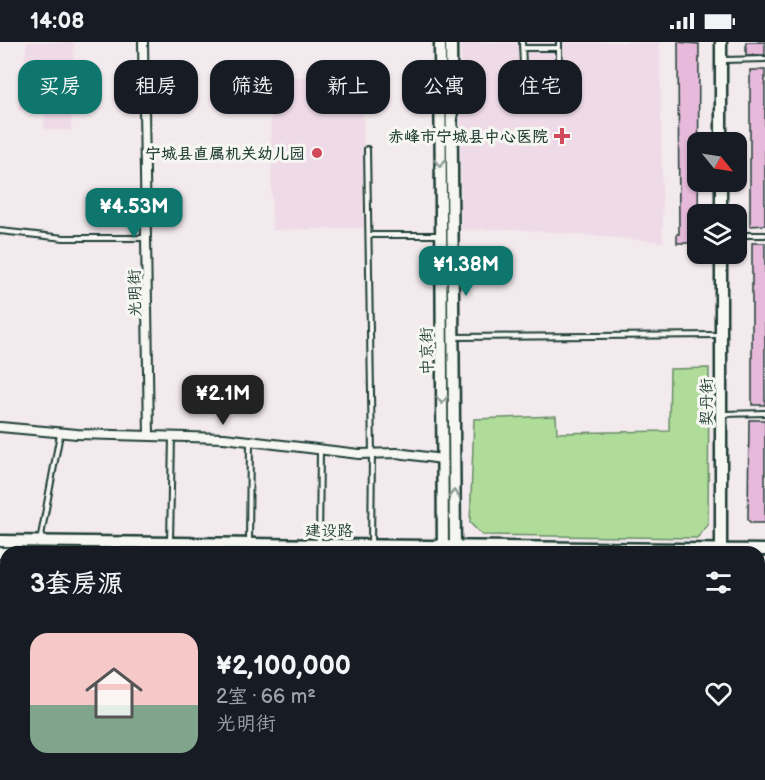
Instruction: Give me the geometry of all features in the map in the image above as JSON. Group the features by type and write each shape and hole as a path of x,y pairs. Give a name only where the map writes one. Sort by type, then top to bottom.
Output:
{"main road":[{"name":"中京街","path":"440,42 442,459 449,546"},
{"name":"中京街","path":"449,546 452,337 451,42"},
{"path":"720,42 721,132"},
{"name":"契丹街","path":"721,264 721,546"},
{"name":"建设路","path":"0,542 390,546"}],"street":[{"name":"光明街","path":"143,42 149,436"},
{"path":"0,427 60,433 250,441 442,459"}],"lane":[{"path":"522,42 523,60"},
{"path":"559,42 559,60"},
{"path":"522,48 559,48"},
{"path":"721,60 765,59"},
{"path":"367,149 372,454 371,545"},
{"path":"0,231 64,238 147,238"},
{"path":"369,235 440,235"},
{"path":"747,235 765,235"},
{"path":"452,337 721,335"},
{"path":"721,414 765,413"},
{"path":"39,542 60,433"},
{"path":"170,544 172,436"},
{"path":"249,544 250,441"},
{"path":"319,545 320,449"}],"shaded area":[{"path":"27,42 74,42 73,60 25,60"},
{"name":"赤峰市宁城县中心医院","path":"461,42 660,42 663,242 514,229 461,230 461,114 486,114 486,60 461,60"},
{"name":"宁城县直属机关幼儿园","path":"294,77 306,77 306,114 363,114 364,228 272,230 270,114 294,114"},
{"path":"45,114 72,114 71,131 44,129"}],"green space":[{"path":"709,368 708,525 697,538 482,535 470,523 474,419 556,416 557,433 669,431 670,369"}],"building":[{"path":"678,42 699,44 699,132 687,132 687,192 698,192 698,204 687,204 687,243 677,243 677,234 679,234"},
{"path":"746,42 765,42 765,55 746,55"},
{"path":"750,70 765,70 765,225 750,226"},
{"path":"752,243 765,243 765,405 752,405"},
{"path":"749,420 765,420 765,523 751,523 748,520"}],"place":[{"name":"赤峰市宁城县中心医院","path":"562,136"},
{"name":"宁城县直属机关幼儿园","path":"317,153"}]}
